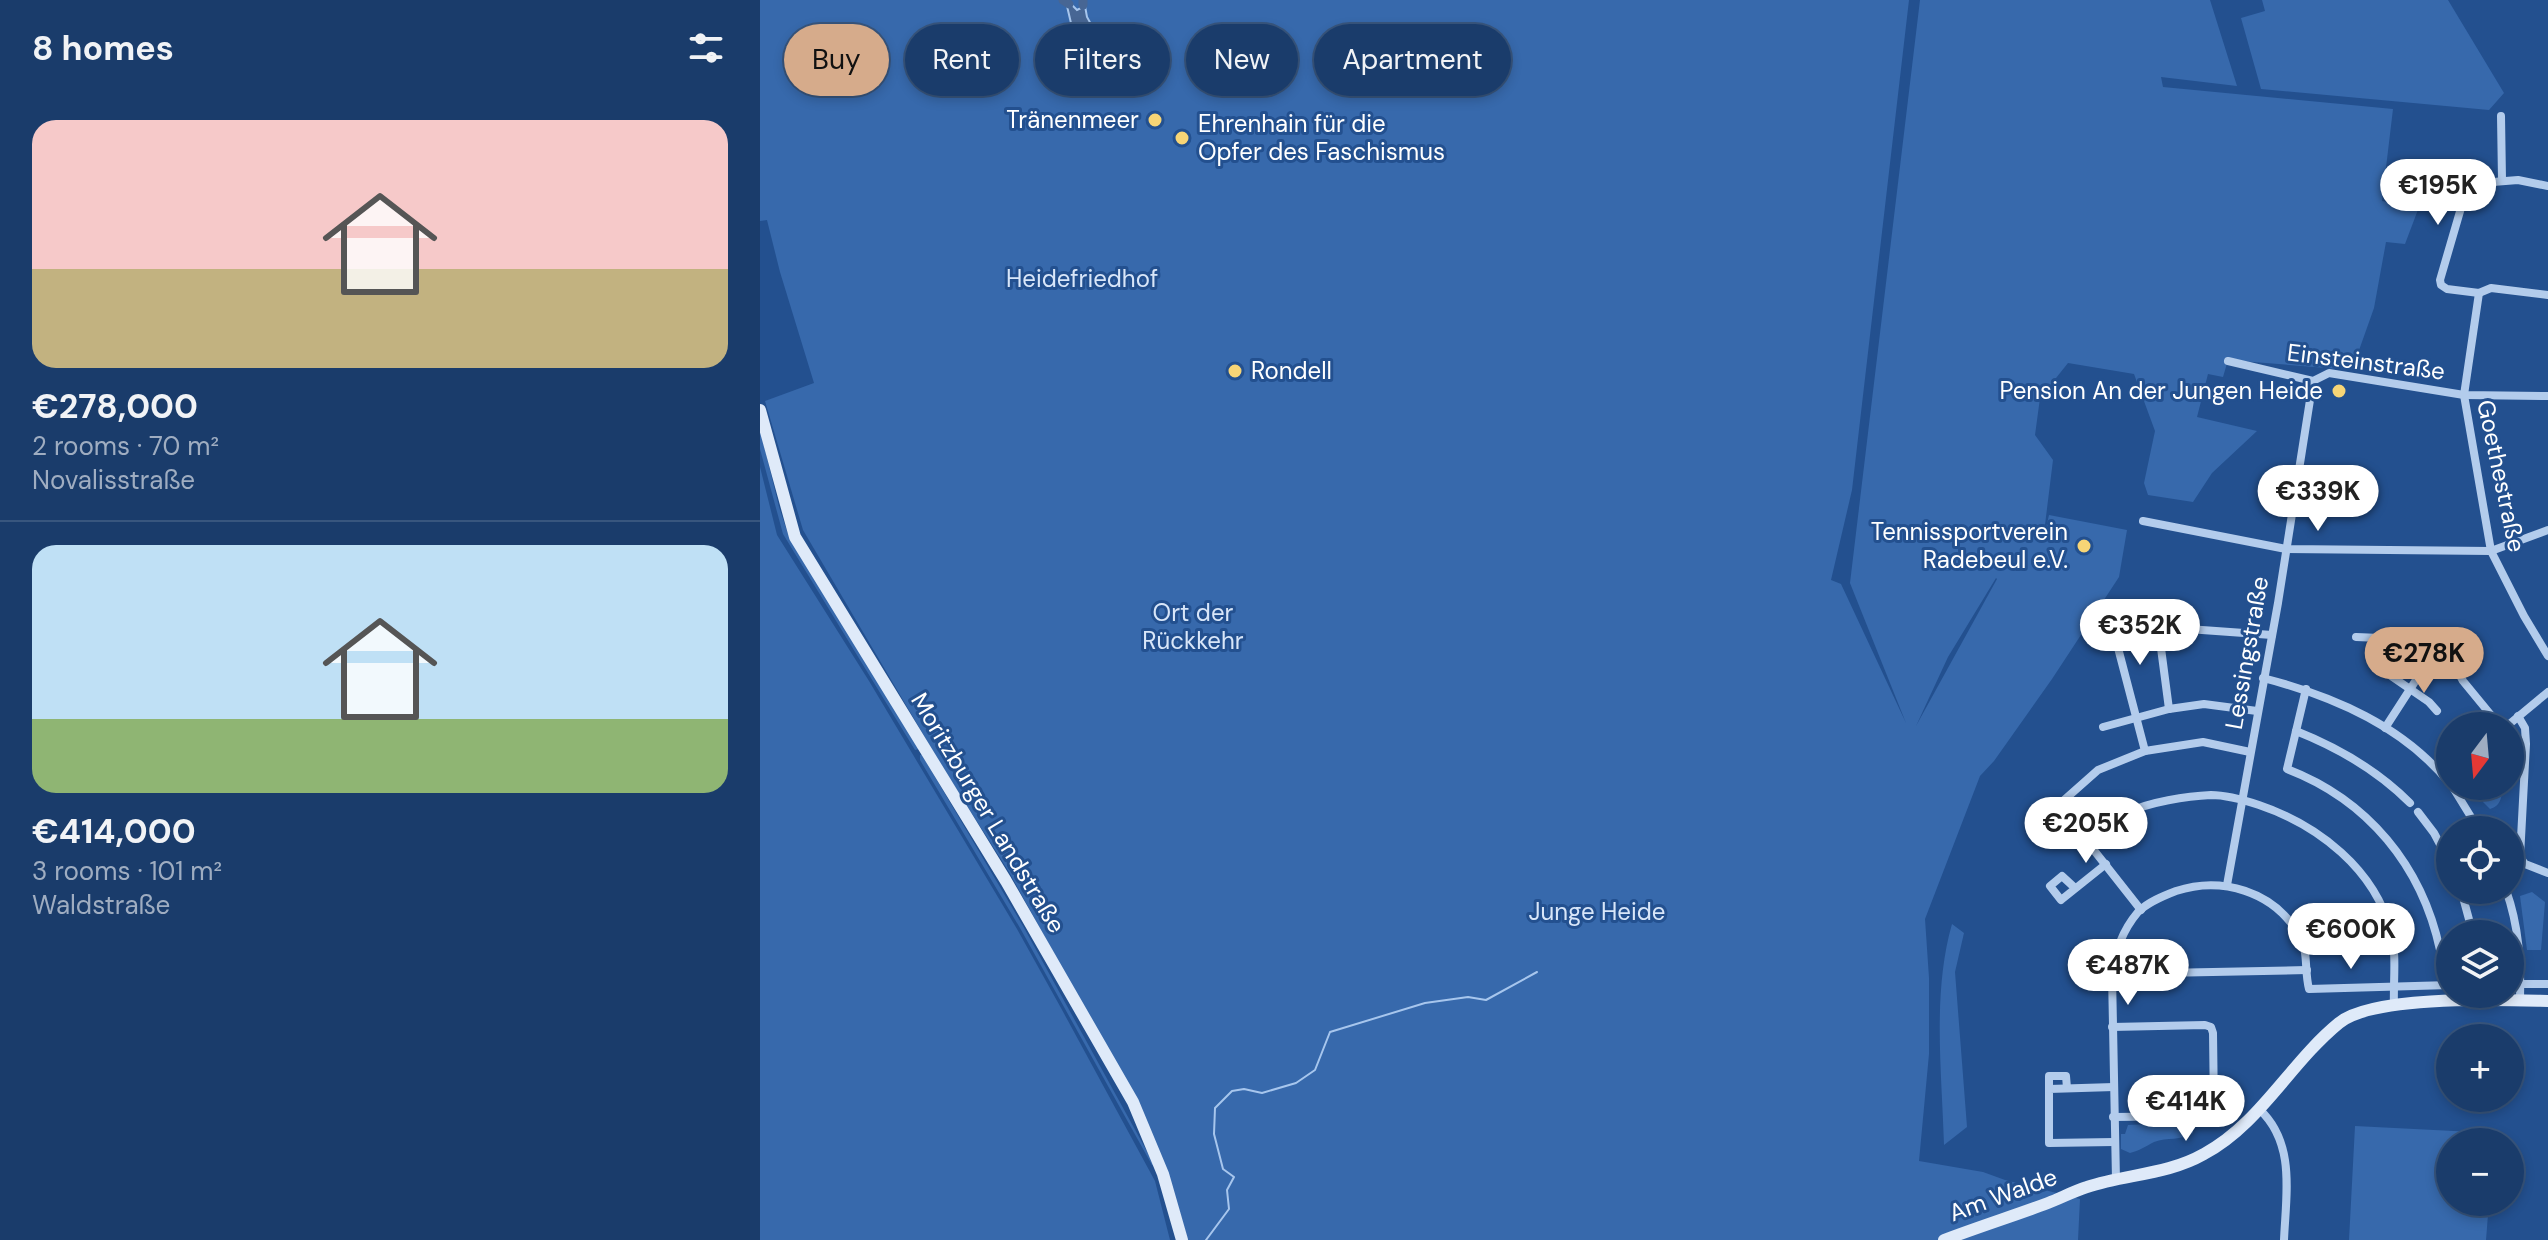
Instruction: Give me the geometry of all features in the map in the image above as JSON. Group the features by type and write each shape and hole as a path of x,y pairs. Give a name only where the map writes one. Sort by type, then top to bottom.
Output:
{"main road":[{"name":"Moritzburger Landstraße","path":"760,410 795,537 1006,881 1133,1102 1163,1174 1182,1240"},
{"name":"Am Walde","path":"2524,1001 2548,1001"},
{"name":"Am Walde","path":"1944,1240 2076,1191 2173,1169 2205,1154 2233,1135 2339,1022 2364,1010 2436,1004"}],"street":[{"path":"2501,116 2502,180"},
{"path":"2548,186 2502,180 2468,184 2440,280 2447,289 2479,293 2491,288 2548,295"},
{"name":"Goethestraße","path":"2479,293 2464,395 2491,551 2548,656"},
{"name":"Einsteinstraße","path":"2228,361 2313,381 2329,373 2464,395 2548,396"},
{"name":"Lessingstraße","path":"2227,885 2313,381"},
{"path":"2143,521 2286,549 2491,551 2548,530"},
{"path":"2112,625 2145,751"},
{"path":"2169,709 2159,633 2188,629 2272,635"},
{"path":"2356,637 2429,640 2448,653 2463,681 2488,712"},
{"path":"2385,728 2438,646"},
{"path":"2375,665 2429,702 2437,711"},
{"path":"2263,678 2306,689 2363,713 2407,743 2436,769"},
{"path":"2306,689 2287,769 2341,796 2374,823 2398,851 2421,890 2436,935"},
{"path":"2523,712 2548,692"},
{"path":"2103,727 2169,709 2204,704 2257,711"},
{"path":"2524,726 2524,782"},
{"path":"2296,731 2331,745 2364,765 2410,803"},
{"path":"2141,910 2062,807 2063,801 2098,770 2145,751 2203,742 2250,752"},
{"path":"2086,840 2128,812 2178,799 2214,795 2274,810 2319,833 2352,863 2380,904 2391,932 2394,1006"},
{"path":"2523,800 2520,857 2525,864 2548,873"},
{"path":"2418,812 2436,837"},
{"path":"2075,888 2106,864"},
{"path":"2116,1180 2112,974 2117,948 2127,927 2141,910 2163,896 2186,888 2227,885 2251,892 2270,903 2288,920 2306,950 2309,989 2436,985"},
{"path":"2112,974 2307,970"},
{"path":"2524,984 2548,984"},
{"path":"2112,1027 2211,1027 2214,1110 2206,1116 2113,1117"},
{"path":"2114,1087 2049,1089 2049,1143 2114,1142"},
{"path":"2259,1109 2268,1117 2281,1140 2287,1165 2284,1240"}],"green space":[{"path":"760,0 1909,0 1852,490 1831,580 1841,584 1906,723 1850,583 1920,0 2210,0 2237,86 2161,77 2163,87 2393,109 2382,201 2419,207 2405,244 2386,242 2374,308 2352,370 2228,360 2223,377 2208,374 2197,417 2257,431 2212,473 2193,502 2148,495 2144,483 2155,431 2134,374 2068,363 2040,398 2035,435 2053,460 2043,541 2049,515 2127,530 2119,577 2052,679 1980,776 1925,919 1929,1054 1919,1161 1983,1172 2080,1199 2078,1240 1188,1240 1167,1171 1104,1044 1009,872 943,768 803,530 765,401 814,383 767,220 760,221","holes":["1996,578 1997,579 1916,726 1948,657"]},
{"path":"2262,0 2448,0 2504,93 2489,110 2261,89 2241,18 2265,11"},
{"path":"760,429 788,534 919,749 915,750 783,534 760,449"},
{"path":"760,467 777,535 869,681 1017,929 1155,1181 1170,1240 760,1240"},
{"path":"920,755 1023,926 1155,1166 920,760"},
{"path":"2483,800 2500,800 2490,809"},
{"path":"2532,892 2545,902 2541,950 2527,950 2521,904 2524,904 2524,895"},
{"path":"1952,924 1964,933 1955,972 1967,1127 1944,1145 1940,1006"},
{"path":"2193,1122 2193,1133 2188,1135 2154,1142 2130,1153 2121,1149 2121,1134 2125,1134 2128,1125"},
{"path":"2355,1126 2436,1130 2436,1216 2488,1216 2486,1240 2349,1240"}],"shaded area":[{"path":"1071,4 1077,10 1085,6 1091,24 1071,24 1067,6"}],"waterway":[{"path":"1063,0 1069,4"},
{"path":"1083,0 1083,5"},
{"path":"1206,1240 1229,1209 1227,1190 1234,1177 1223,1169 1214,1134 1215,1108 1232,1091 1244,1089 1262,1093 1296,1083 1315,1070 1330,1032 1425,1003 1468,997 1486,1000 1537,972"}],"place":[{"name":"Tränenmeer","path":"1155,120"},
{"name":"Ehrenhain für die Opfer des Faschismus","path":"1182,138"},
{"name":"Rondell","path":"1235,371"},
{"name":"Pension An der Jungen Heide","path":"2339,391"},
{"name":"Tennissportverein Radebeul e.V.","path":"2084,546"}],"park label":[{"name":"Heidefriedhof","path":"1082,279"},
{"name":"Ort der Rückkehr","path":"1193,627"},
{"name":"Junge Heide","path":"1597,912"}]}
